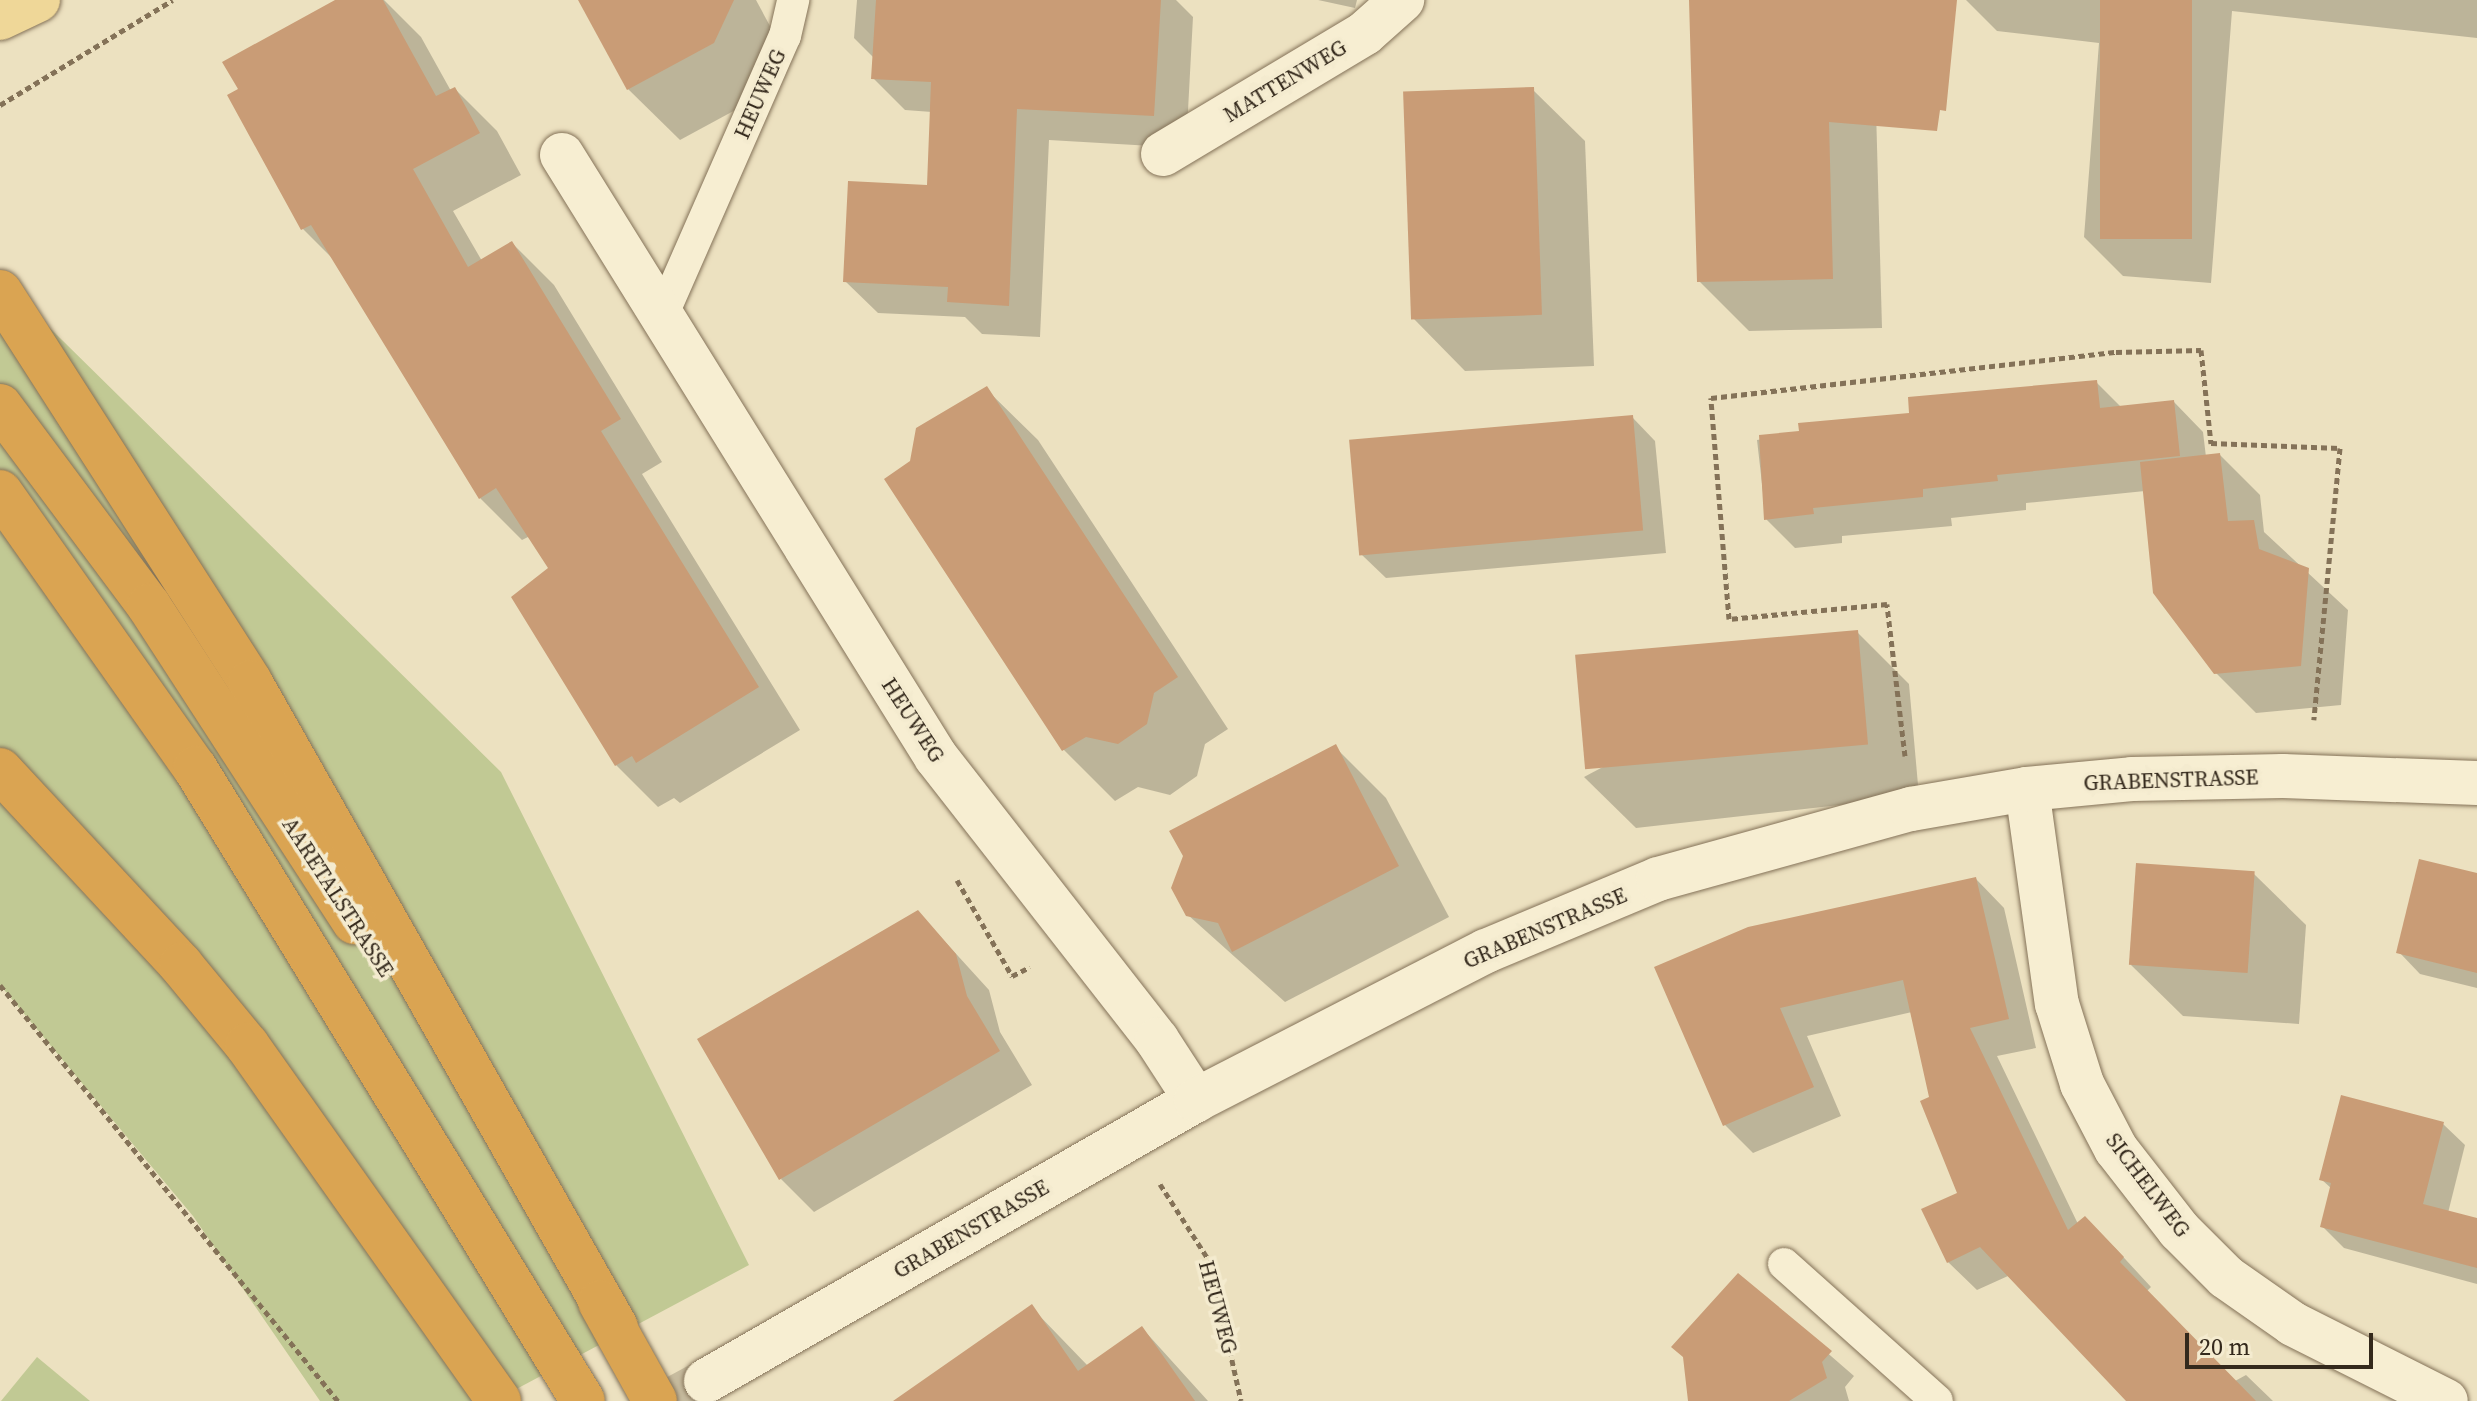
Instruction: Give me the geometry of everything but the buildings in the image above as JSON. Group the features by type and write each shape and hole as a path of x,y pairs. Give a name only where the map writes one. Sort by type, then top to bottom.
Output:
{"highway":[{"path":"0,292 250,682 616,1327"},
{"name":"AARETALSTRASSE","path":"0,406 91,524 202,685 616,1327 655,1401"},
{"path":"0,492 195,768 583,1401"},
{"path":"0,770 181,965 247,1045 499,1401"}],"main road":[{"path":"0,18 38,0"}],"street":[{"name":"MATTENWEG","path":"1163,154 1365,33 1402,0"},
{"name":"HEUWEG","path":"562,155 936,757 1157,1040 1196,1100"},
{"name":"GRABENSTRASSE","path":"706,1381 1196,1100 1486,951 1658,879 1911,809 2027,789 2132,779 2309,777 2477,783"},
{"name":"SICHELWEG","path":"2027,789 2057,1004 2082,1084 2116,1149 2179,1230 2226,1277 2293,1324 2446,1401"}],"lane":[{"name":"HEUWEG","path":"661,318 785,36 793,0"},
{"path":"1784,1264 1937,1401"}],"path":[{"path":"0,105 173,0"},
{"path":"1911,809 1887,604 1729,619 1711,398 2116,352 2201,350 2211,443 2340,448 2309,777"},
{"path":"0,985 338,1401"},
{"name":"HEUWEG","path":"1131,1137 1210,1262 1241,1401"}],"green space":[{"path":"0,279 501,772 749,1265 494,1401 320,1401 193,1216 0,985"},
{"path":"37,1357 90,1401 1,1401"}],"tunnel":[{"path":"669,1401 706,1381"}]}
